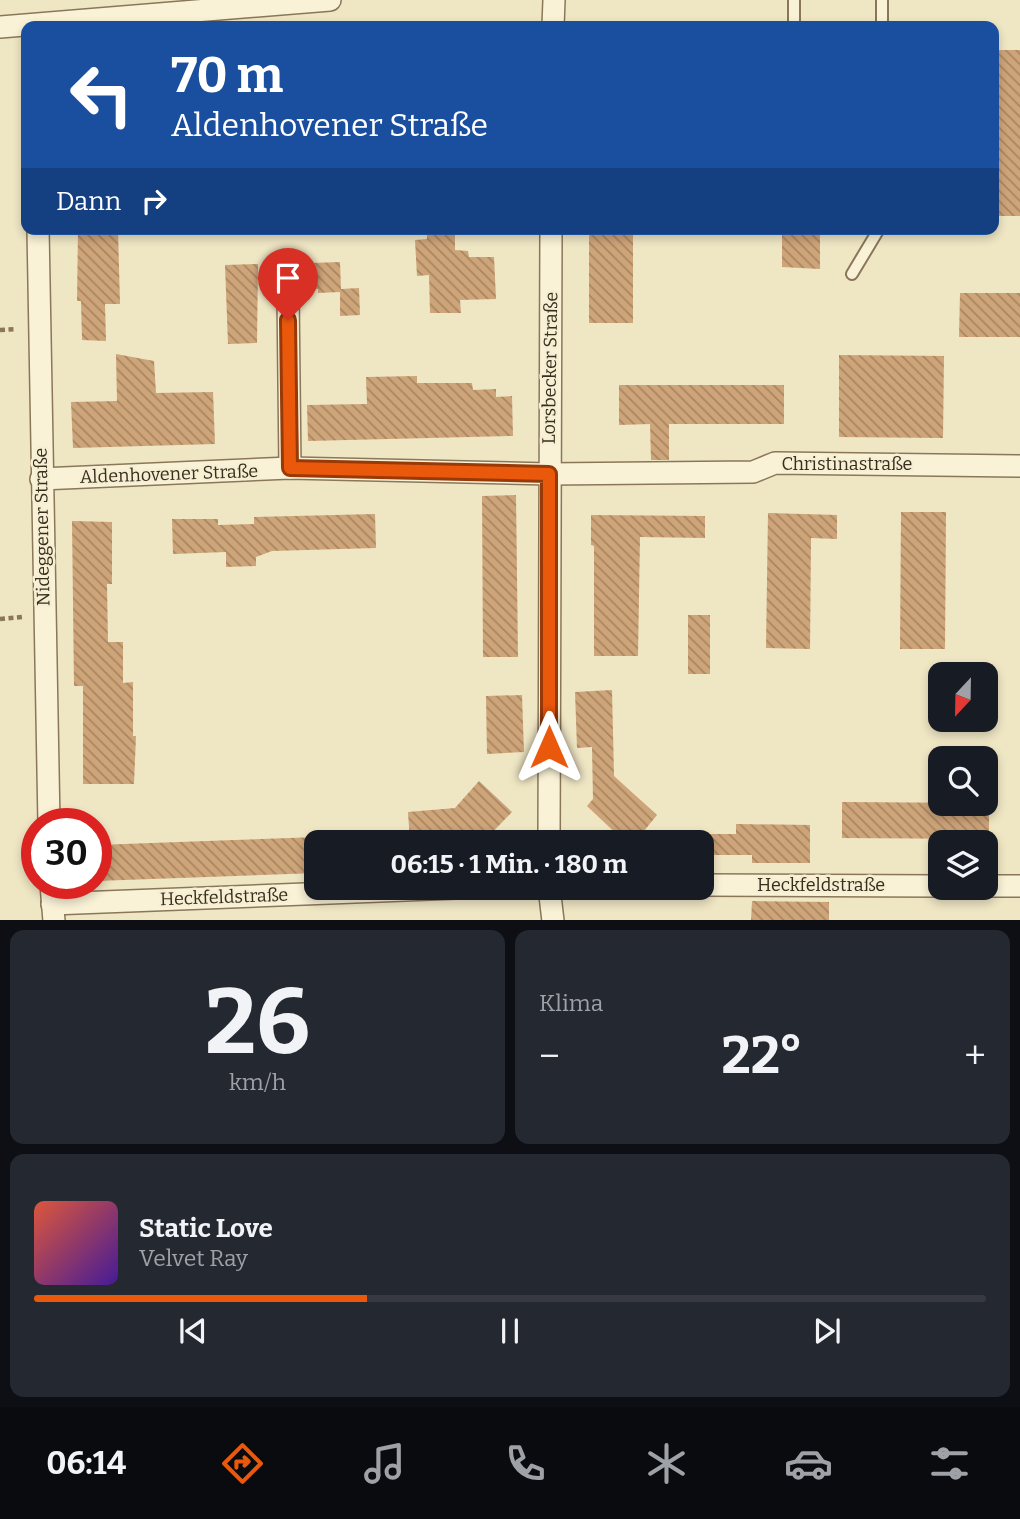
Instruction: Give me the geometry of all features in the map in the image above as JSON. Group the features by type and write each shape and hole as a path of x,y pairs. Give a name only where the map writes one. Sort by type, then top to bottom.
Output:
{"street":[{"path":"83,21 330,0"},
{"path":"554,0 554,21"},
{"path":"0,27 21,26"},
{"name":"Nideggener Straße","path":"37,235 48,808"},
{"name":"Lorsbecker Straße","path":"549,830 551,235"},
{"path":"288,295 290,468"},
{"name":"Christinastraße","path":"549,474 753,472 775,463 1020,466"},
{"name":"Aldenhovener Straße","path":"41,479 290,468 549,474"},
{"name":"Heckfeldstraße","path":"714,885 928,886"},
{"path":"998,886 1020,886"},
{"name":"Heckfeldstraße","path":"53,903 304,894"},
{"path":"551,900 554,920"}],"lane":[{"path":"794,0 794,21"},
{"path":"882,21 883,0"},
{"path":"852,274 875,235"}],"building":[{"path":"999,50 1020,50 1020,216 999,216"},
{"path":"78,235 118,235 120,304 105,304 106,341 82,340 81,301 77,301"},
{"path":"427,235 455,235 455,250 468,251 469,257 494,257 496,299 460,300 461,313 430,313 429,275 417,276 415,240 427,239"},
{"path":"589,235 633,235 633,323 589,323"},
{"path":"782,235 820,235 820,269 782,267"},
{"path":"340,262 341,289 359,288 360,315 340,316 340,292 318,293 318,289 310,289 309,263"},
{"path":"258,264 257,343 228,344 225,265"},
{"path":"960,293 1020,293 1020,337 959,337"},
{"path":"116,354 154,361 156,393 213,392 215,444 73,448 71,402 117,401"},
{"path":"839,355 944,356 943,438 839,437"},
{"path":"417,376 417,383 472,383 473,390 496,389 496,397 512,396 513,436 308,441 307,405 367,404 366,377"},
{"path":"619,385 784,385 784,424 669,424 669,460 651,460 650,424 619,425"},
{"path":"516,495 518,657 483,657 482,496"},
{"path":"901,512 946,512 945,649 900,649"},
{"path":"768,513 837,515 837,539 811,538 810,649 766,648"},
{"path":"375,514 376,548 272,551 256,557 256,566 226,567 226,552 173,554 172,519 218,519 218,525 254,524 254,517"},
{"path":"591,515 705,516 705,538 640,537 638,656 594,656 594,546 591,545"},
{"path":"72,521 112,522 112,584 107,584 108,642 123,642 123,683 133,682 133,736 136,736 134,784 83,784 83,686 74,686"},
{"path":"688,615 710,615 710,674 688,674"},
{"path":"612,690 614,776 657,815 645,830 612,830 587,806 593,799 592,747 577,748 575,692"},
{"path":"522,695 524,752 487,754 486,696"},
{"path":"479,781 512,812 495,830 409,830 408,812 455,808"},
{"path":"842,802 928,803 928,816 989,816 989,830 928,830 928,839 842,838"},
{"path":"736,824 810,825 810,863 752,863 752,855 714,855 714,834 736,834"},
{"path":"304,837 304,873 112,880 112,844"},
{"path":"752,901 829,902 829,920 751,920"}],"route":[{"path":"288,320 290,468 549,474 549,747"}]}
